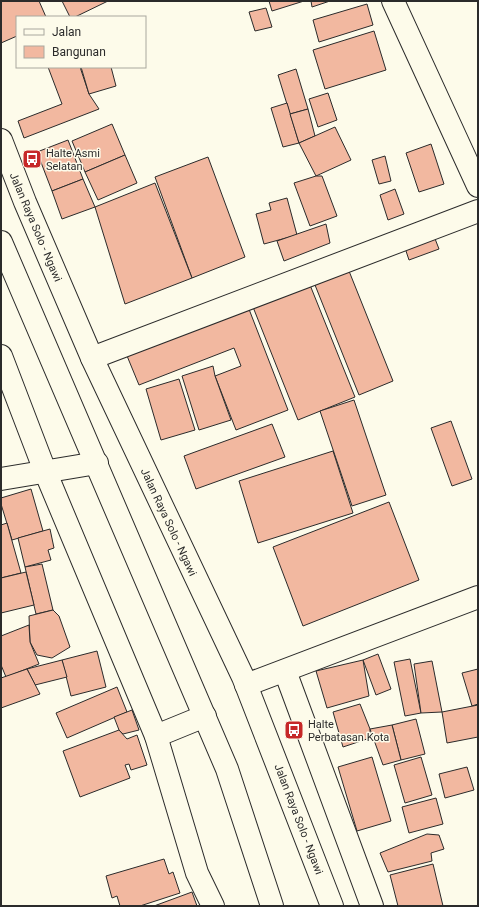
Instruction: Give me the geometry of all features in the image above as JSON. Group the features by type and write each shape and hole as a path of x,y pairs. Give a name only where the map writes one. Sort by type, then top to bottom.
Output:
{"main road":[{"path":"393,1 478,186"},
{"name":"Jalan Raya Solo - Ngawi","path":"1,140 25,202 92,358 246,685 332,906"},
{"path":"92,358 478,211"},
{"path":"1,242 227,769 272,906"},
{"path":"1,356 45,472 156,736 197,873 202,906"},
{"path":"1,479 96,463"},
{"path":"246,685 478,597"},
{"path":"284,671 372,906"},
{"path":"156,736 205,716"},
{"path":"197,873 214,906"}],"building":[{"path":"1,1 39,1 46,16 16,16 16,36 1,43"},
{"path":"62,1 108,1 77,16 70,16"},
{"path":"269,1 304,1 272,11"},
{"path":"311,1 330,1 312,7"},
{"path":"367,4 373,25 319,42 313,20"},
{"path":"266,8 272,27 255,31 249,12"},
{"path":"374,31 386,70 325,89 313,50"},
{"path":"48,68 80,68 89,94 99,109 24,138 18,121 62,104"},
{"path":"81,68 111,68 116,86 89,94"},
{"path":"296,69 308,109 290,114 278,75"},
{"path":"328,93 337,120 318,127 309,99"},
{"path":"287,103 299,143 283,147 271,108"},
{"path":"308,109 315,136 299,143 290,114"},
{"path":"112,124 125,155 85,172 72,141"},
{"path":"335,127 351,160 316,176 299,143"},
{"path":"68,140 83,179 52,191 37,152"},
{"path":"431,144 444,184 419,192 406,153"},
{"path":"125,155 137,183 98,200 85,172"},
{"path":"385,156 391,181 379,184 372,160"},
{"path":"208,157 245,257 192,278 155,177"},
{"path":"316,176 322,176 337,216 310,226 294,183"},
{"path":"83,179 95,207 62,219 52,191"},
{"path":"155,183 192,278 125,304 95,207"},
{"path":"395,189 404,214 388,220 380,195"},
{"path":"287,198 297,235 264,244 256,214 271,210 269,203"},
{"path":"326,224 330,243 284,261 277,241"},
{"path":"432,231 439,249 409,260 403,242"},
{"path":"347,266 393,381 359,395 313,280"},
{"path":"308,280 355,397 298,420 251,302"},
{"path":"247,304 288,410 236,430 215,376 241,366 234,348 139,385 125,351"},
{"path":"213,366 215,376 231,420 199,430 182,376"},
{"path":"179,379 195,430 161,440 146,389"},
{"path":"354,400 386,495 352,506 320,411"},
{"path":"451,421 472,479 452,486 431,428"},
{"path":"272,424 285,457 196,489 184,456"},
{"path":"333,451 353,513 258,543 239,481"},
{"path":"31,489 43,531 12,540 1,504 1,498"},
{"path":"389,502 419,580 303,626 273,547"},
{"path":"7,523 21,573 1,578 1,525"},
{"path":"50,529 54,548 48,550 51,560 25,567 18,538"},
{"path":"42,564 53,610 36,614 25,567"},
{"path":"26,572 34,605 1,613 1,578"},
{"path":"53,610 59,616 70,647 52,658 37,655 30,642 29,616"},
{"path":"29,625 30,642 39,664 6,677 1,665 1,636"},
{"path":"97,651 106,687 71,696 62,660"},
{"path":"378,654 391,689 376,695 363,660"},
{"path":"410,659 421,713 405,716 394,662"},
{"path":"62,660 67,677 35,685 27,669"},
{"path":"363,660 369,696 327,708 316,671"},
{"path":"432,661 442,712 421,713 414,664"},
{"path":"27,669 40,694 1,708 1,678"},
{"path":"478,669 478,704 472,706 462,673"},
{"path":"117,687 127,712 67,738 56,713"},
{"path":"360,704 370,729 370,738 343,747 333,712"},
{"path":"478,705 478,737 447,743 442,712"},
{"path":"132,710 139,730 123,734 119,730 114,717"},
{"path":"416,719 425,754 401,760 392,725"},
{"path":"392,725 401,760 383,765 370,729"},
{"path":"119,730 127,739 137,735 147,765 131,770 129,764 125,765 130,778 80,797 63,751"},
{"path":"372,757 391,821 357,831 338,767"},
{"path":"421,757 432,795 405,803 394,765"},
{"path":"467,767 474,790 445,798 439,774"},
{"path":"436,798 443,824 409,833 402,807"},
{"path":"427,834 439,835 444,849 431,853 432,861 388,872 380,853"},
{"path":"164,859 169,874 173,872 180,893 140,906 120,906 117,896 112,898 106,876"},
{"path":"433,864 443,906 398,906 390,875"},
{"path":"192,892 197,906 154,906"}],"place":[{"name":"Halte Asmi Selatan","path":"32,159"},
{"name":"Halte Perbatasan Kota","path":"294,730"}]}
